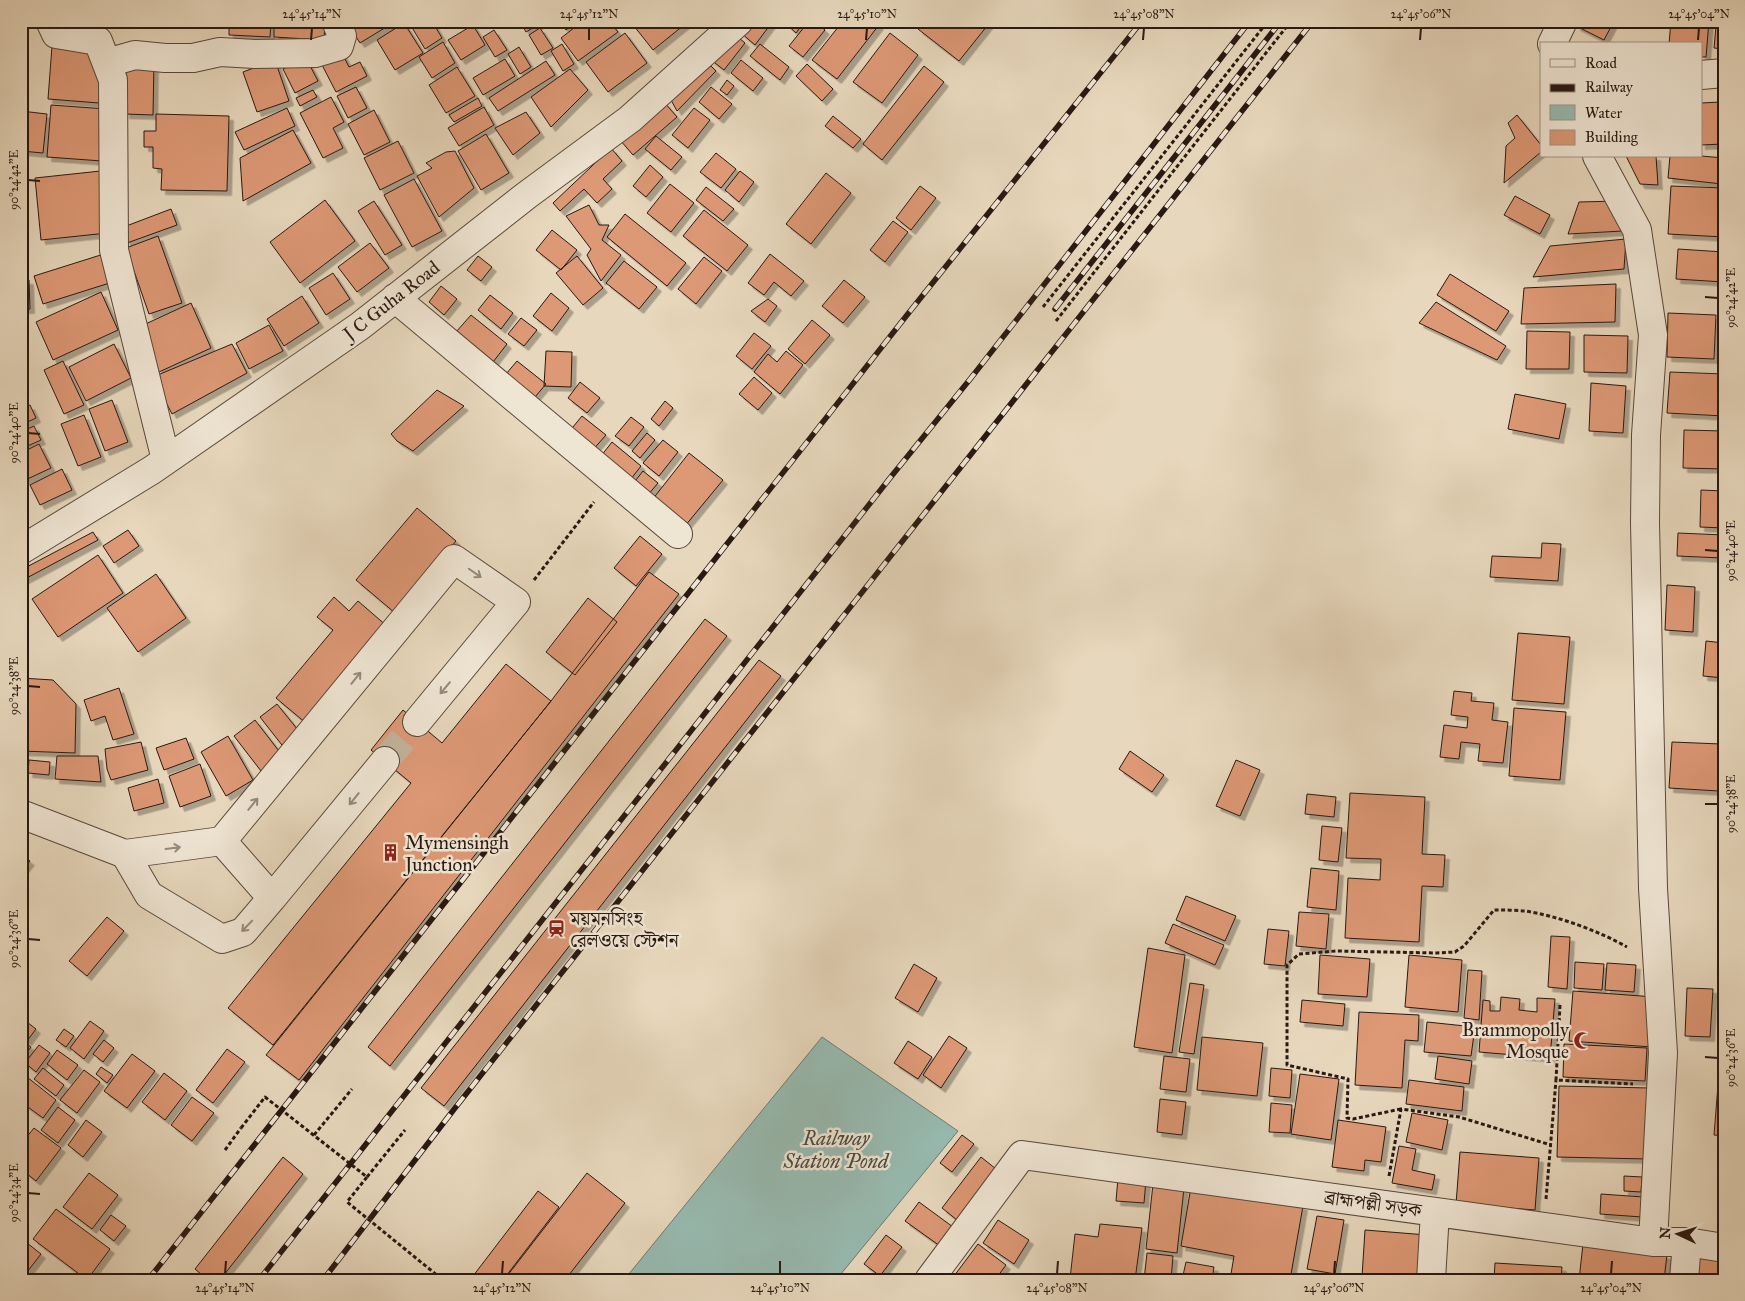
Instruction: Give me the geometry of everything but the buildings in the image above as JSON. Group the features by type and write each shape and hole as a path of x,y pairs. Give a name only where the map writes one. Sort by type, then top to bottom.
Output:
{"street":[{"path":"50,21 56,34 98,41 113,80 114,250 166,460"},
{"path":"107,63 136,56 193,58 220,52 255,54 315,53 339,46 342,36 336,21"},
{"name":"J C Guha Road","path":"21,550 166,460 360,326 526,194 630,119 738,21"},
{"path":"1553,42 1563,21"},
{"path":"1702,74 1724,73"},
{"path":"1599,158 1637,230 1653,335 1646,435 1645,523 1654,888 1663,1053 1653,1242"},
{"path":"395,298 678,534"},
{"path":"21,814 124,854 222,841 454,559 516,602 417,722"},
{"path":"124,854 149,895 222,939 243,932 385,761"},
{"path":"222,841 272,898"},
{"name":"ব্রাহ্মপল্লী সড়ক","path":"929,1280 1022,1155 1653,1242 1687,1242 1724,1248"},
{"path":"1431,1280 1435,1212"},
{"path":"1684,1280 1687,1242"}],"path":[{"path":"1043,307 1268,21"},
{"path":"1056,321 1291,21"},
{"path":"516,602 612,479"},
{"path":"1551,1145 1459,1117 1401,1109 1353,1119 1347,1118 1348,1079 1287,1065 1287,965 1300,954 1336,951 1455,952 1464,946 1494,910 1525,911 1552,917 1620,943 1658,965"},
{"path":"1543,1227 1556,1080 1560,1005"},
{"path":"1556,1080 1661,1085"},
{"path":"314,1135 352,1089"},
{"path":"225,1150 265,1097 367,1176"},
{"path":"1383,1205 1401,1109"},
{"path":"405,1130 347,1202 443,1280"}],"water":[{"name":"Railway Station Pond","path":"822,1037 958,1131 836,1280 624,1280"}],"tunnel":[{"path":"385,761 417,722"}],"railway":[{"path":"148,1280 907,315 1142,21"},
{"path":"259,1280 890,478 971,378 1250,21"},
{"path":"1055,309 1281,21"},
{"path":"323,1280 455,1108 1313,21"}],"place":[{"name":"Mymensingh Junction","path":"391,853"},
{"name":"ময়মনসিংহ রেলওয়ে স্টেশন","path":"556,929"},
{"name":"Brammopolly Mosque","path":"1583,1040"}]}
